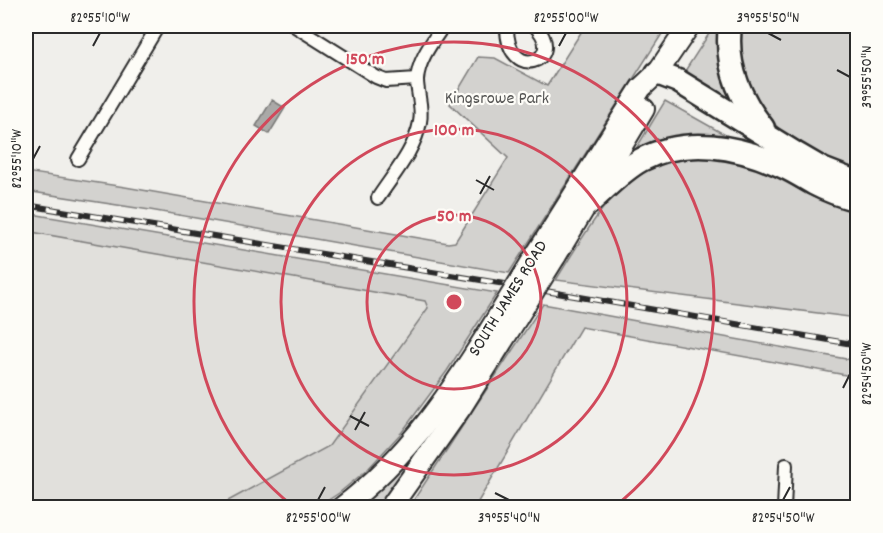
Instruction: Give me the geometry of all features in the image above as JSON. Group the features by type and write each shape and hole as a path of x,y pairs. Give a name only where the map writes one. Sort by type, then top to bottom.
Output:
{"highway":[{"path":"730,26 728,51 737,87 771,139"},
{"path":"657,74 678,81 822,169 858,183"},
{"path":"657,74 672,91 783,166"},
{"path":"588,204 629,168 658,153 676,147 723,147 743,152 783,166 830,191 858,200"}],"main road":[{"name":"SOUTH JAMES ROAD","path":"390,507 462,406 508,316 546,255 641,88 657,74 689,26"},
{"name":"SOUTH JAMES ROAD","path":"546,255 588,204 653,94 657,74"},
{"name":"SOUTH JAMES ROAD","path":"341,507 376,479 408,447 508,316"}],"street":[{"path":"78,159 158,26"},
{"path":"295,26 376,77 386,81 417,79"},
{"path":"378,198 412,147 421,120 417,79 426,52 443,26"},
{"path":"507,26 510,48 515,56 523,61 532,61 541,57 545,50 546,41 535,26"},
{"path":"784,507 786,465"}],"shaded area":[{"path":"272,100 285,108 269,134 256,126"},
{"path":"26,231 425,301 428,308 329,446 217,507 26,507"}],"green space":[{"name":"Kingsrowe Park","path":"585,26 667,26 509,273 150,210 26,191 26,172 448,243 455,242 508,158 450,104 478,57 495,58 547,86"},
{"path":"714,26 723,26 736,108 683,74"},
{"path":"738,26 857,26 857,173 834,165 797,143 780,130 766,114 753,97 738,54"},
{"path":"665,101 738,142 634,152"},
{"path":"689,154 750,163 813,197 857,211 857,318 556,280 595,219 618,191 650,166"},
{"path":"26,213 497,293 447,371 402,432 368,469 339,493 318,507 217,507 329,446 428,308 425,301 26,231"},
{"path":"543,304 857,361 857,377 581,327 475,507 409,507"},
{"path":"420,443 425,446 379,507 352,508"}],"railway":[{"path":"26,205 858,345"}]}
